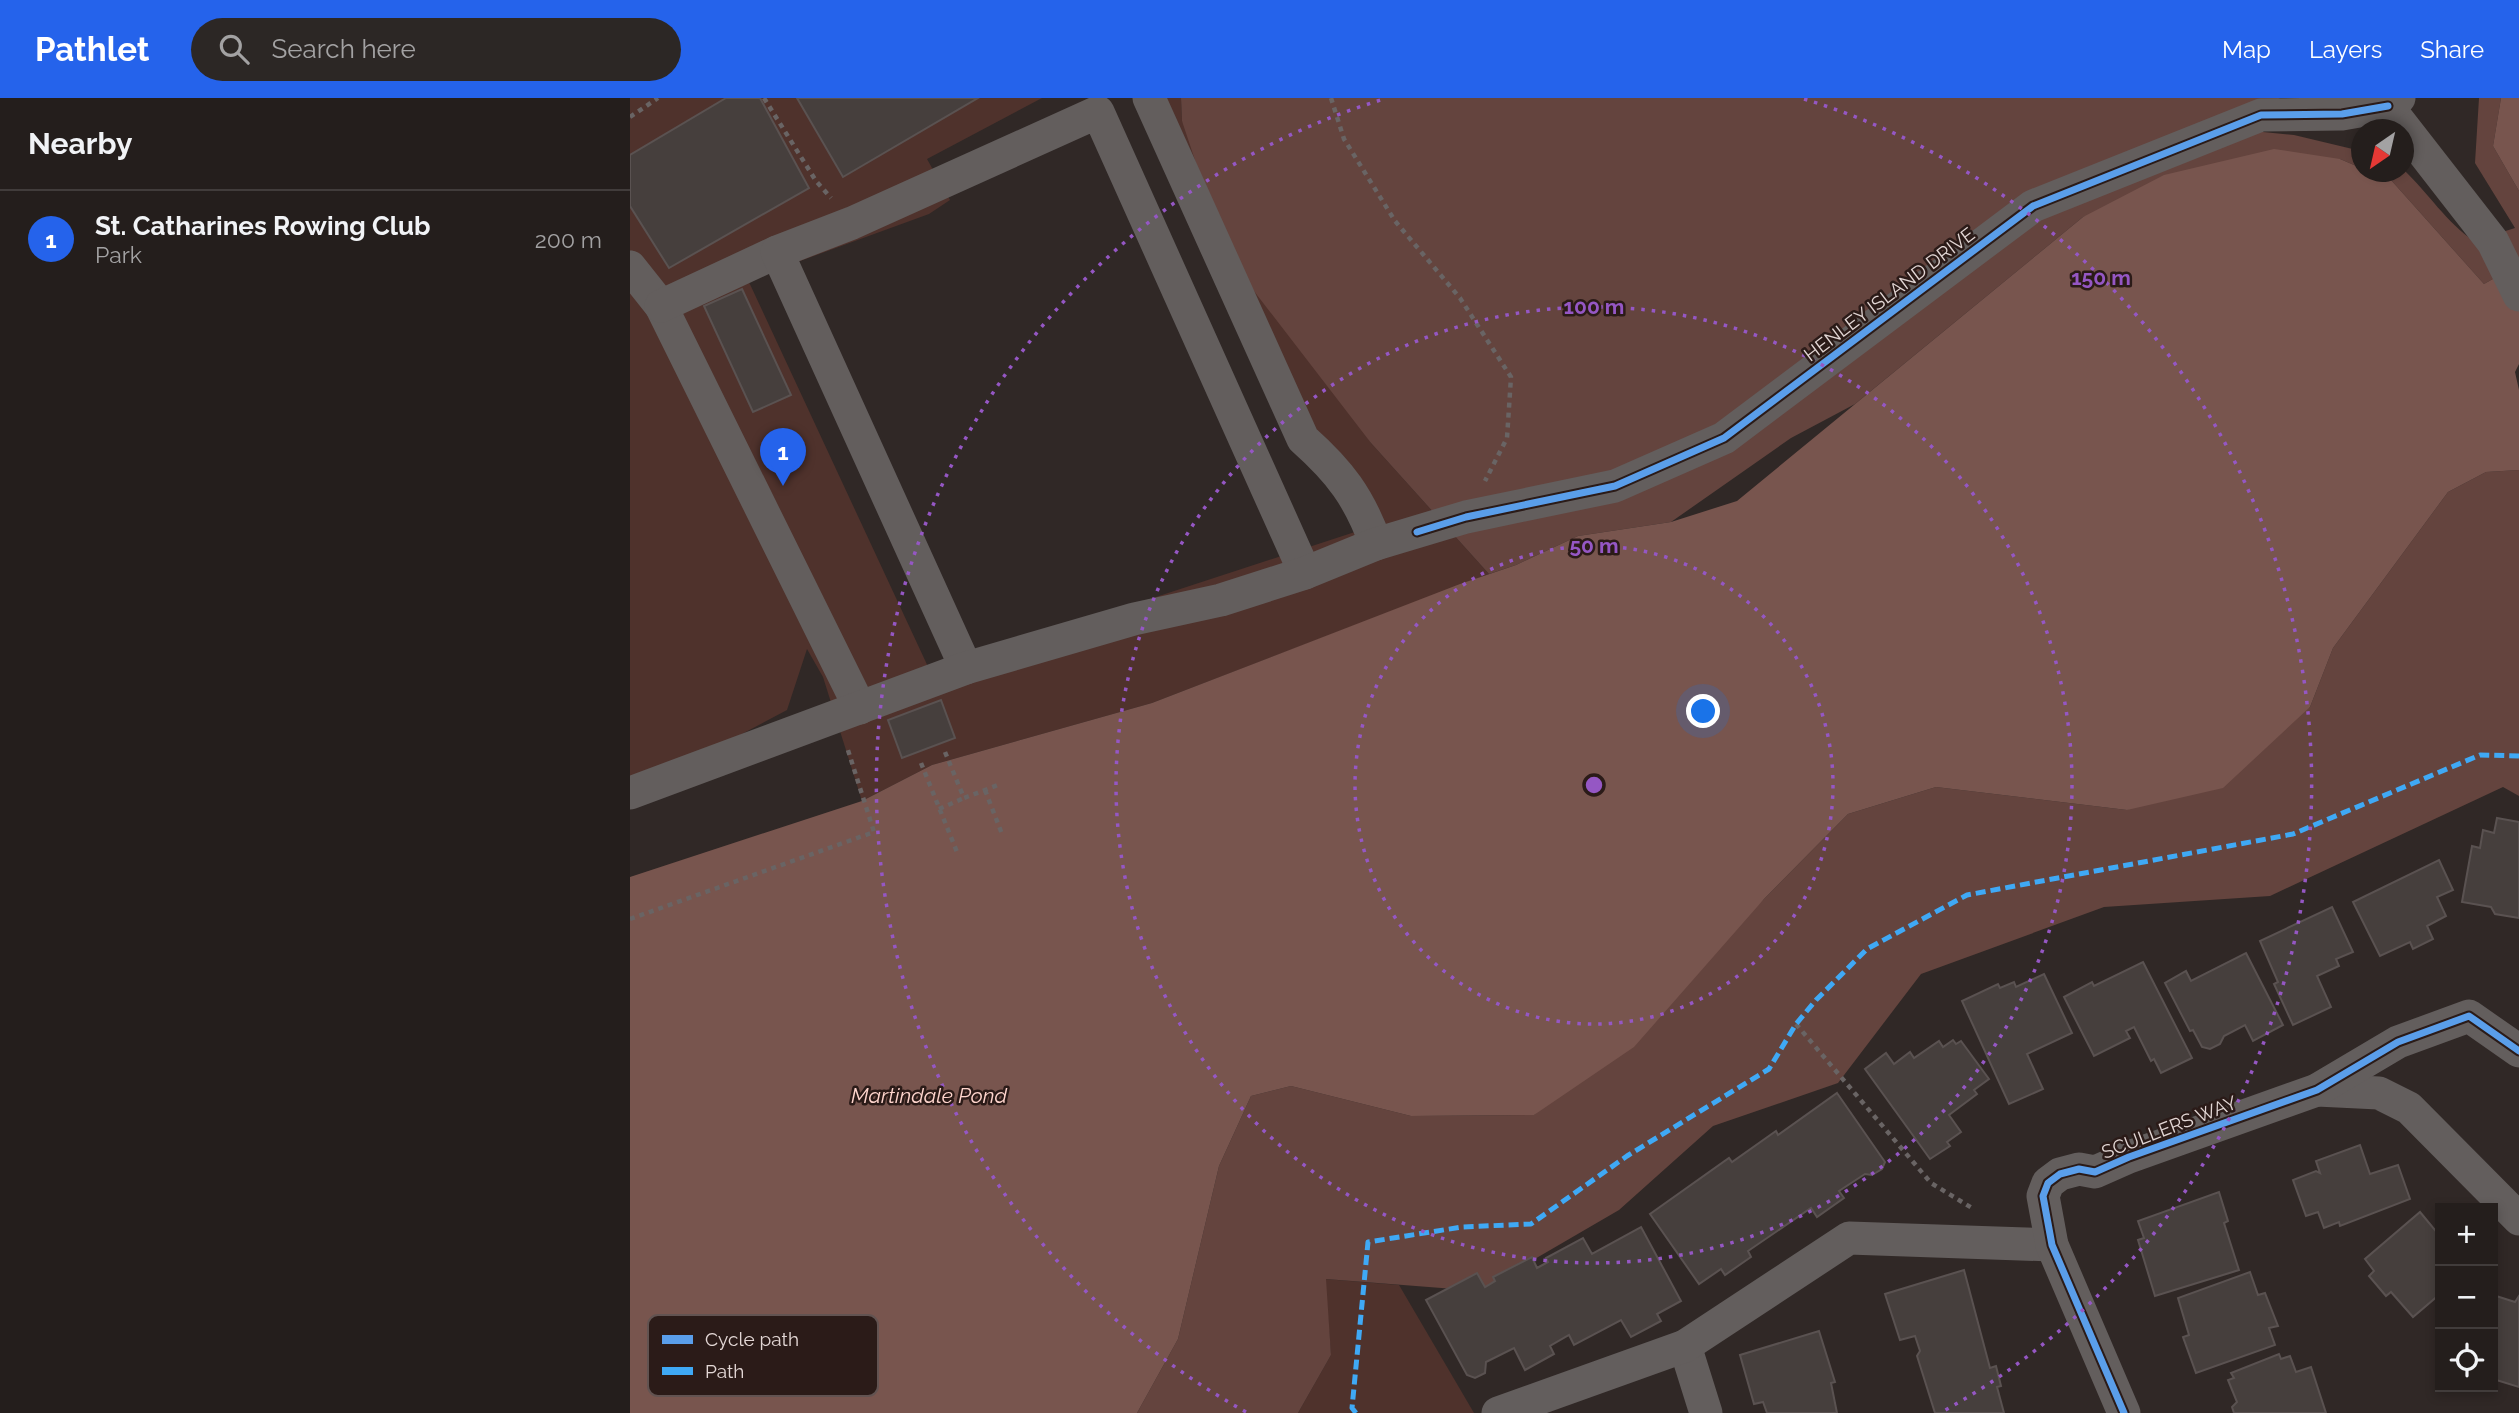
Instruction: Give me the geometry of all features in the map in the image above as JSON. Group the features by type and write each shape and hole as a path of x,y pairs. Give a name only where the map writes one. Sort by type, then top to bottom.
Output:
{"street":[{"path":"1149,98 1303,439 1336,469 1365,515 1376,544"},
{"name":"HENLEY ISLAND DRIVE","path":"630,793 966,668 1134,619 1221,600 1305,573 1376,544 1466,517 1615,486 1724,438 2033,206 2261,115 2342,114 2389,101 2495,247 2519,295"},
{"path":"661,306 776,252 852,223 1098,112 1305,573"},
{"path":"776,252 966,668"},
{"path":"630,267 661,306 860,708"},
{"name":"SCULLERS WAY","path":"2124,1413 2052,1245 2043,1196 2048,1183 2060,1174 2079,1169 2095,1172 2129,1157 2317,1090 2398,1042 2469,1016 2519,1051"},
{"name":"SCULLERS WAY","path":"2317,1090 2379,1093 2409,1108 2519,1219"},
{"path":"1498,1413 1685,1346 1849,1238 2052,1245"},
{"path":"1685,1346 1706,1413"}],"path":[{"path":"630,117 658,98"},
{"path":"764,98 816,181 852,223"},
{"path":"1331,98 1344,139 1395,221 1460,298 1511,377 1507,438 1466,517"},
{"path":"945,752 964,798"},
{"path":"921,762 957,852"},
{"path":"630,919 874,832 859,778"},
{"path":"939,809 998,785"},
{"path":"985,790 1002,834"},
{"path":"1796,1024 1931,1183 1976,1211"}],"shaded area":[{"path":"630,98 726,98 630,155"},
{"path":"760,98 797,98 843,176 978,98 1042,98 927,159 950,200 929,214 748,280 930,671 1364,529 1139,98 1181,98 1182,121 1371,443 1489,574 1152,703 932,765 862,801 823,677 807,649 787,710 723,744 630,781 630,206 669,268 809,188","holes":["941,700 955,738 902,757 888,720"]},
{"path":"1181,98 2280,98 2233,129 2294,135 2351,149 2351,164 2340,159 2083,217 1855,404 1791,438 1671,522 1578,536 1516,565 1489,574 1371,443 1247,282 1203,184 1182,121"},
{"path":"2479,98 2501,98 2493,146 2519,191 2519,264 2484,284 2393,182 2414,181 2455,226 2474,241 2515,228 2475,163"},
{"path":"2519,470 2519,796 2503,787 2270,896 2104,907 1921,974 1838,1083 1713,1126 1619,1210 1480,1291 1326,1279 1331,1355 1298,1413 1137,1413 1178,1339 1219,1166 1251,1096 1291,1086 1411,1116 1534,1115 1764,899 1848,814 1936,787 2127,810 2310,707 2333,648 2448,492 2486,472"},
{"path":"1325,1279 1399,1285 1474,1413 1298,1413 1331,1355"}],"water":[{"path":"2501,98 2519,98 2519,191 2493,146"},
{"name":"Martindale Pond","path":"2274,149 2340,159 2351,164 2351,182 2393,182 2484,284 2519,264 2519,364 2515,372 2519,390 2519,470 2486,472 2448,492 2333,648 2310,707 2223,788 2127,810 1936,787 1848,814 1764,899 1634,1047 1534,1115 1411,1116 1291,1086 1251,1096 1219,1166 1178,1339 1137,1413 630,1413 630,877 862,801 932,765 1152,703 1516,565 1578,536 1671,522 1737,501 2083,217 2164,175"}],"building":[{"path":"726,98 760,98 809,188 669,268 630,206 630,155"},
{"path":"797,98 978,98 843,177"},
{"path":"742,289 791,395 753,412 704,306"},
{"path":"941,700 955,738 902,758 888,720"},
{"path":"2497,818 2519,822 2519,918 2495,914 2491,907 2462,902 2472,846 2480,848 2483,830 2494,833"},
{"path":"2439,860 2453,890 2437,897 2446,916 2427,926 2433,939 2413,949 2410,942 2380,956 2353,902"},
{"path":"2332,907 2353,952 2336,959 2339,966 2317,976 2331,1007 2293,1025 2274,984 2278,982 2260,941"},
{"path":"2246,953 2283,1025 2253,1041 2245,1025 2224,1036 2220,1044 2210,1049 2202,1047 2193,1030 2190,1031 2165,983 2186,971 2191,981"},
{"path":"2143,962 2192,1058 2161,1073 2154,1059 2151,1061 2134,1027 2126,1031 2130,1038 2094,1056 2064,997 2092,982 2094,986"},
{"path":"2044,974 2072,1033 2027,1054 2043,1089 2009,1104 1962,1001 1998,984 2000,988 2014,982 2016,987"},
{"path":"1953,1040 1956,1044 1961,1041 1989,1079 1974,1090 1977,1094 1949,1115 1961,1132 1947,1142 1950,1146 1930,1159 1865,1069 1886,1053 1894,1064 1910,1052 1914,1058 1939,1041 1943,1047"},
{"path":"1837,1093 1885,1162 1882,1169 1872,1175 1865,1174 1839,1191 1844,1198 1817,1217 1811,1208 1748,1251 1751,1257 1725,1275 1721,1269 1699,1284 1650,1214 1729,1158 1732,1162 1776,1131 1778,1135"},
{"path":"2360,1145 2370,1174 2398,1165 2410,1199 2340,1226 2339,1222 2324,1228 2318,1212 2306,1216 2293,1180 2316,1171 2320,1173 2316,1161"},
{"path":"2219,1192 2228,1221 2224,1223 2239,1270 2155,1296 2138,1240 2144,1238 2138,1221"},
{"path":"2420,1212 2435,1230 2435,1298 2413,1317 2391,1292 2386,1296 2369,1276 2374,1271 2365,1259"},
{"path":"1641,1227 1681,1301 1657,1314 1661,1321 1631,1337 1621,1320 1574,1345 1569,1335 1550,1346 1554,1354 1525,1370 1514,1348 1486,1362 1485,1373 1475,1378 1467,1375 1426,1300 1477,1273 1485,1287 1495,1281 1493,1277 1532,1257 1537,1268 1548,1262 1546,1258 1583,1238 1592,1254"},
{"path":"1964,1270 1990,1368 1996,1366 2001,1386 1997,1387 2004,1413 1935,1413 1917,1356 1920,1351 1915,1336 1900,1340 1885,1294"},
{"path":"2250,1272 2258,1295 2265,1293 2278,1326 2269,1328 2275,1345 2196,1373 2183,1337 2189,1335 2178,1298"},
{"path":"2519,1296 2519,1387 2498,1381 2498,1297 2515,1302"},
{"path":"1819,1331 1835,1382 1831,1383 1837,1413 1767,1413 1763,1402 1754,1404 1740,1355"},
{"path":"2279,1354 2281,1359 2290,1356 2296,1372 2311,1367 2326,1413 2234,1413 2232,1407 2237,1402 2228,1380 2234,1378 2231,1373"}],"marked path":[{"path":"1356,1413 1352,1408 1368,1242 1462,1227 1531,1224 1627,1156 1769,1069 1796,1024 1867,949 1967,895 2293,834 2480,755 2519,756"}],"cycle path":[{"path":"1417,532 1466,517 1615,486 1724,438 2033,206 2261,115 2342,114 2388,106"},
{"path":"2124,1413 2052,1245 2043,1196 2048,1183 2060,1174 2079,1169 2095,1172 2129,1157 2317,1090 2398,1042 2469,1016 2519,1051"}],"place":[{"name":"St. Catharines Rowing Club","path":"783,486"}]}
